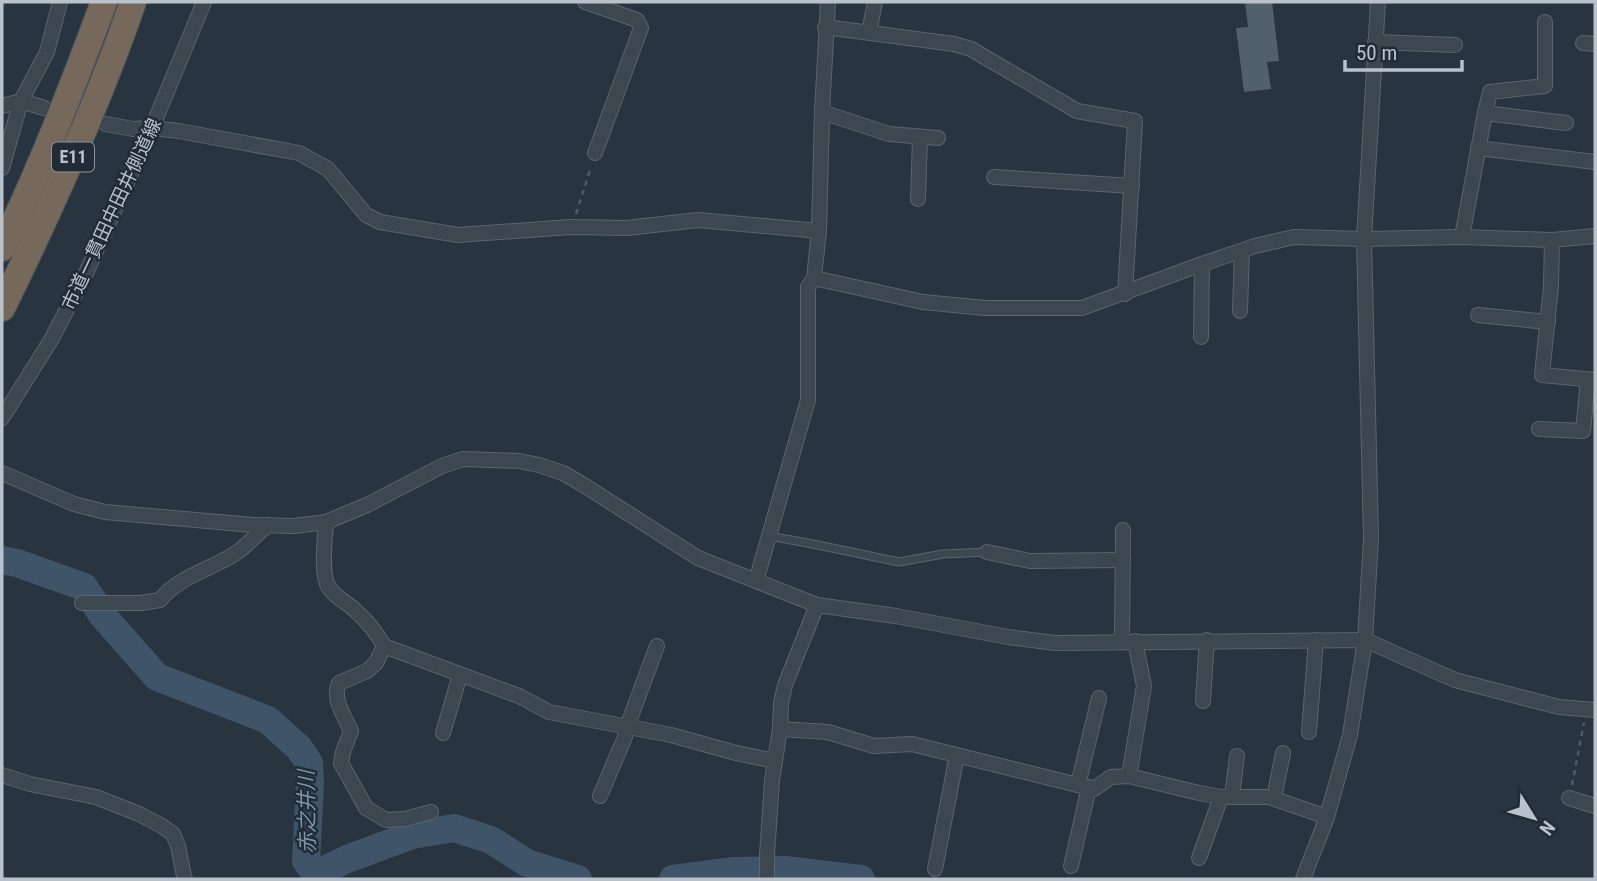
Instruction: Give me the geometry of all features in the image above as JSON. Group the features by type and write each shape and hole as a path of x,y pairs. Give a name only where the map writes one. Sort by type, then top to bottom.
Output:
{"highway":[{"name":"E11","path":"2,248 67,102 104,2"},
{"name":"E11","path":"2,308 88,124 134,2"}],"street":[{"path":"2,168 21,101 47,52 60,2"},
{"name":"市道一貫田中田井側道線","path":"2,418 51,340 86,273 152,128 204,2"},
{"path":"585,2 637,20 641,28 595,153"},
{"path":"756,581 808,400 808,287 814,278 819,231 828,2"},
{"path":"869,32 875,2"},
{"path":"1303,879 1327,817 1350,735 1364,640 1371,539 1364,239 1378,2"},
{"path":"1462,237 1490,92 1545,86 1545,22"},
{"path":"825,27 954,44 971,49 1077,111 1135,121 1125,293"},
{"path":"1375,41 1455,45"},
{"path":"2,106 21,101 44,108"},
{"path":"822,112 889,134 938,138"},
{"path":"1485,113 1566,123"},
{"path":"106,124 133,129 179,131 299,153 328,169 366,215 380,222 458,234 571,227 627,228 698,220 819,231"},
{"path":"918,199 920,138"},
{"path":"1478,148 1595,162"},
{"path":"994,177 1132,186"},
{"path":"814,278 923,302 985,307 1082,308 1202,264 1294,237 1552,240 1595,236"},
{"path":"1539,429 1583,431 1591,380 1542,375 1552,240"},
{"path":"1240,311 1242,251"},
{"path":"1201,337 1202,264"},
{"path":"1478,315 1548,322"},
{"path":"2,472 74,504 105,512 294,526 326,522 367,505 442,466 463,459 519,461 563,473 698,558 817,605 1055,643 1364,640 1455,680 1559,707 1591,710"},
{"path":"326,522 326,582 377,634 384,646 519,696 549,712 671,735 775,761"},
{"path":"82,603 141,604 160,600 180,582 238,551 268,525"},
{"path":"1123,530 1129,641 1144,686 1129,775"},
{"path":"987,552 1030,561 1123,560"},
{"path":"767,879 772,780 781,703 785,685 817,605"},
{"path":"1203,701 1207,640"},
{"path":"1309,732 1317,640"},
{"path":"384,646 376,663 367,671 339,683 335,691 337,702 351,731 341,763 366,808 386,820 405,819 430,812"},
{"path":"600,796 625,737 657,646"},
{"path":"443,733 460,675"},
{"path":"1071,866 1099,698"},
{"path":"780,729 828,732 874,746 912,744 1094,789 1111,777 1129,775 1199,793 1226,797 1274,798 1327,817"},
{"path":"1274,798 1283,752"},
{"path":"935,869 957,755"},
{"path":"1199,858 1226,797 1237,756"},
{"path":"2,775 30,784 96,797 162,826 173,834 186,879"},
{"path":"1569,798 1595,806"}],"lane":[{"path":"769,536 900,562 943,554 987,552"}],"path":[{"path":"571,227 595,153"},
{"path":"1569,798 1591,710"}],"building":[{"path":"1245,2 1272,2 1279,61 1267,62 1271,89 1244,92 1236,28 1248,27"}],"waterway":[{"name":"赤之井川","path":"2,560 84,587 103,616 157,677 268,720 299,748 309,763 306,861 316,874 347,859 412,835 454,828 491,840 527,863 578,879"},
{"name":"赤之井川","path":"673,879 734,871 785,870 861,879"}]}
